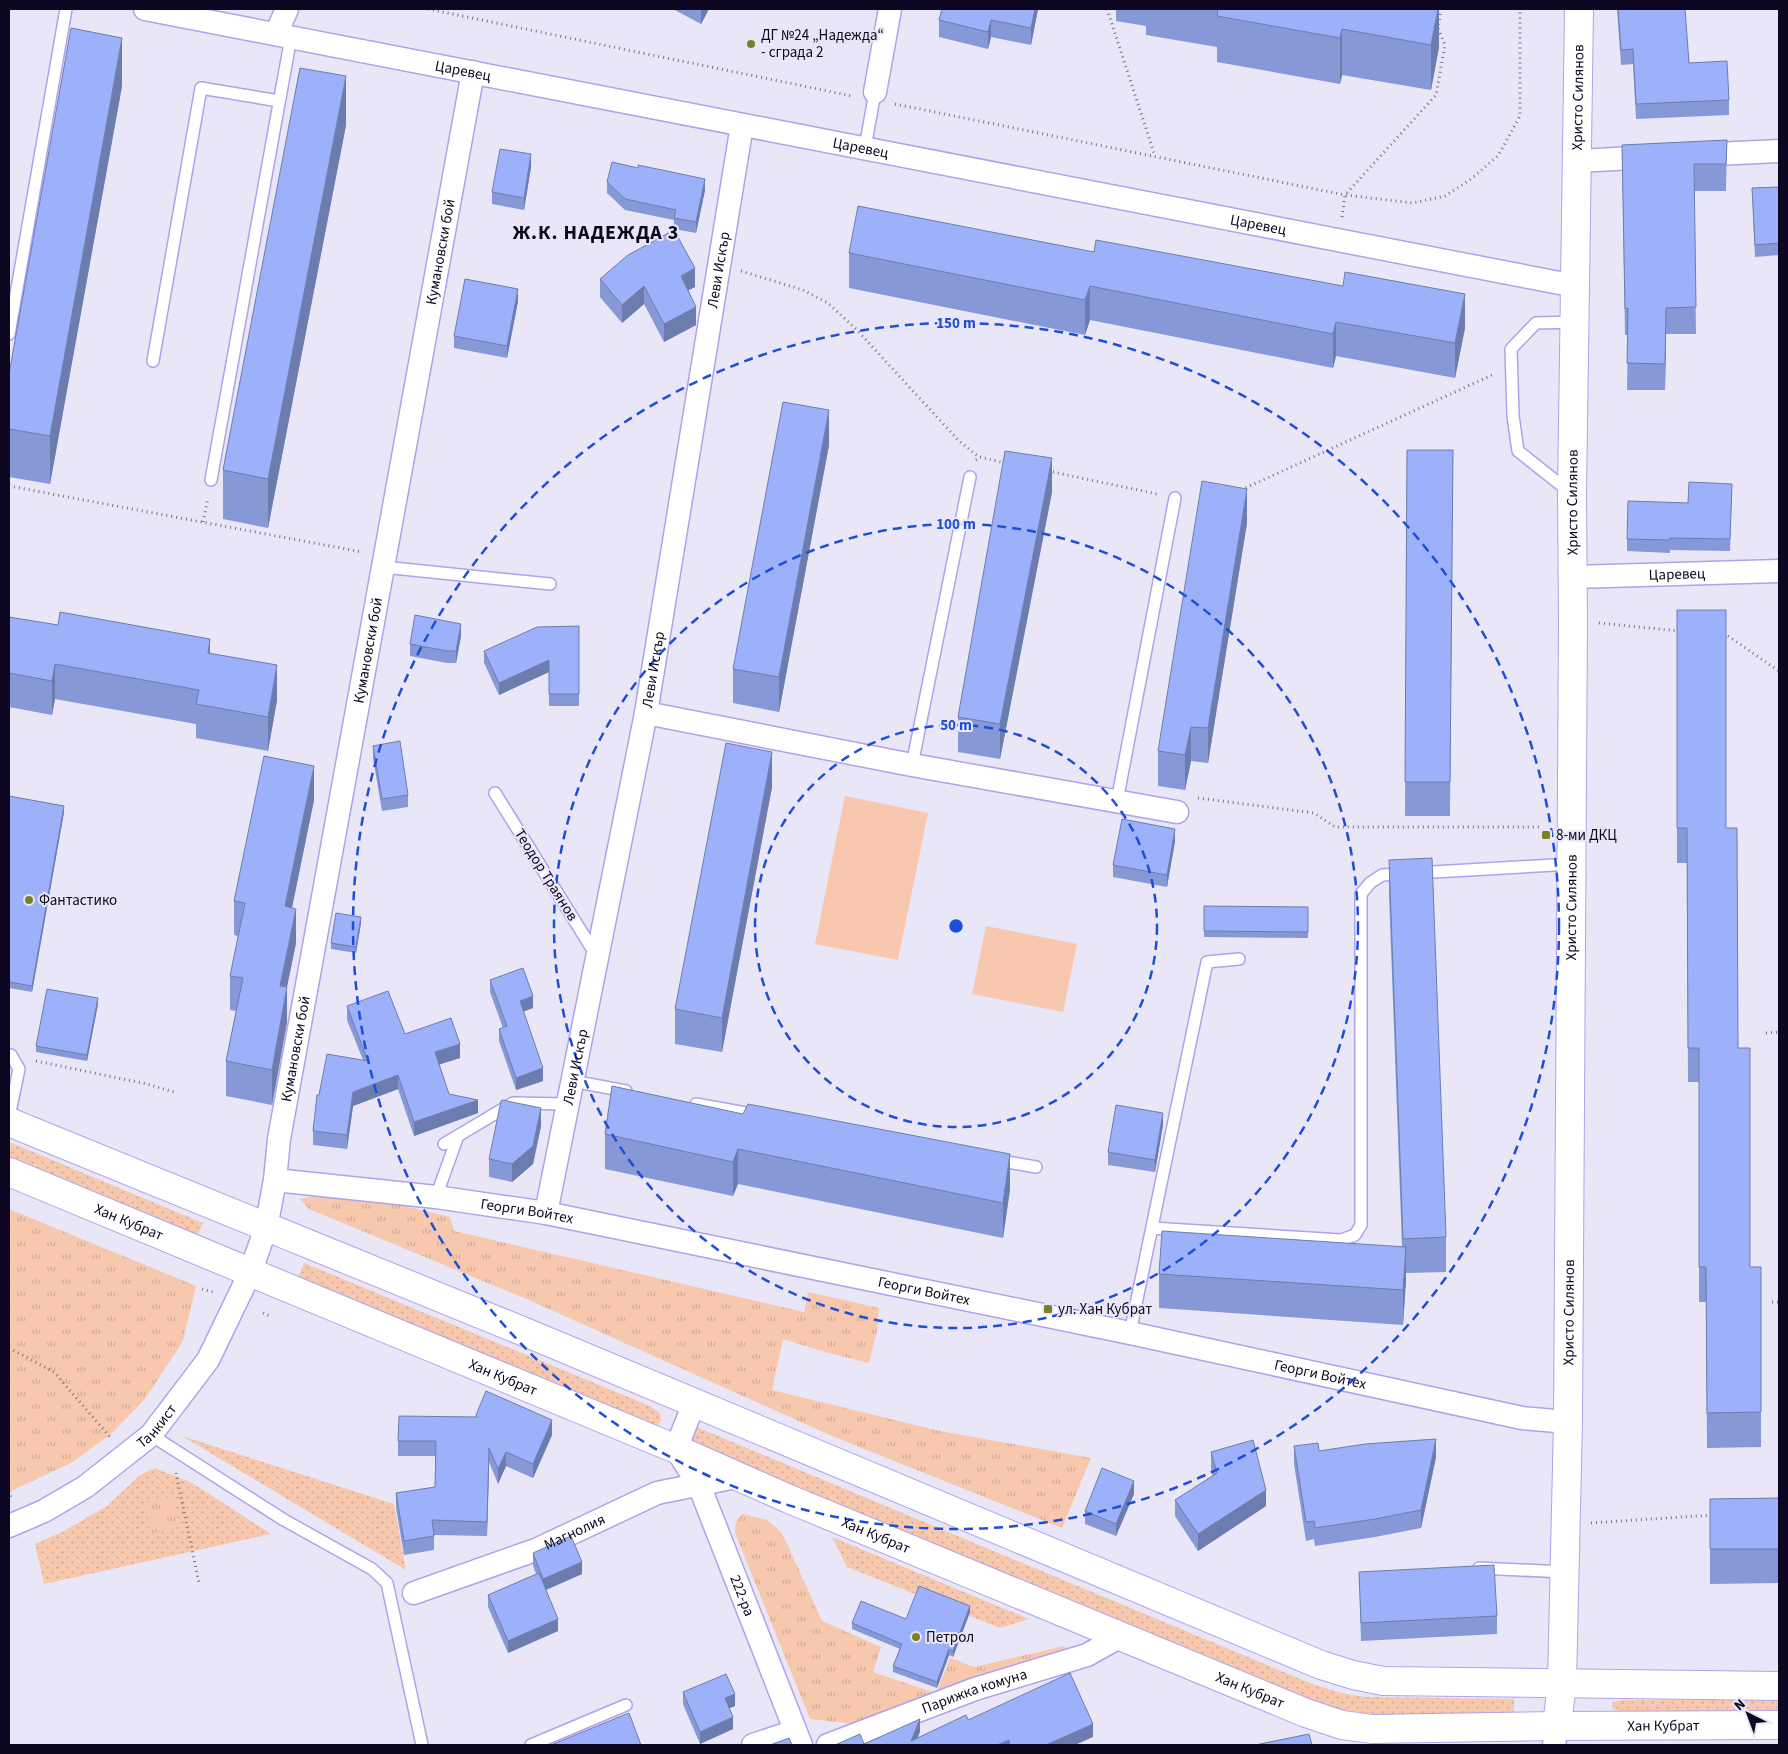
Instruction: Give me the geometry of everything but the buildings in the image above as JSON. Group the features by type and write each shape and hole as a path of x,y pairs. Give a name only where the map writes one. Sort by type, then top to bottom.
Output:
{"street":[{"name":"Царевец","path":"145,9 1575,286"},
{"path":"284,35 287,9"},
{"path":"874,96 890,9"},
{"name":"Христо Силянов","path":"1555,1735 1562,1683 1568,1422 1572,494 1576,322 1579,9"},
{"name":"Кумановски бой","path":"266,1228 275,1180 279,1140 473,72"},
{"name":"Леви Искър","path":"546,1213 646,712 742,124"},
{"path":"1578,161 1779,151"},
{"name":"Царевец","path":"1573,577 1779,571"},
{"path":"646,712 912,765 1177,812"},
{"path":"9,1122 523,1331 1321,1665 1353,1676 1384,1681 1779,1686"},
{"name":"Хан Кубрат","path":"9,1172 676,1449 736,1477 1306,1713 1342,1725 1372,1729 1555,1735 1779,1725"},
{"name":"Георги Войтех","path":"275,1180 436,1196 546,1213 1130,1334 1522,1418 1568,1422"},
{"name":"Танкист","path":"9,1526 44,1511 85,1487 151,1435 208,1360 250,1273 266,1228"},
{"path":"676,1449 694,1403"},
{"name":"222-ра","path":"676,1449 699,1485 798,1738"},
{"name":"Магнолия","path":"414,1593 538,1549 657,1493 736,1477"},
{"name":"Парижка комуна","path":"828,1745 974,1689 1087,1655 1121,1636"},
{"path":"753,1745 798,1738"}],"lane":[{"path":"9,334 66,9"},
{"path":"211,480 279,101 284,35"},
{"path":"153,361 201,88 279,101"},
{"path":"865,148 874,96"},
{"path":"1572,494 1518,451 1513,416 1511,349 1536,323 1576,322"},
{"path":"912,765 970,477"},
{"path":"1118,801 1175,498"},
{"path":"384,562 550,584"},
{"name":"Теодор Траянов","path":"495,793 597,956"},
{"path":"1152,1228 1340,1240 1355,1235 1361,1225 1360,894 1370,882 1382,875 1571,864"},
{"path":"1130,1334 1207,962 1240,959"},
{"path":"9,1117 18,1069 11,1056"},
{"path":"572,1081 640,1094"},
{"path":"444,1144 512,1103 567,1104"},
{"path":"688,1103 766,1117"},
{"path":"436,1196 458,1136"},
{"path":"988,1158 1036,1167"},
{"path":"151,1435 284,1520 372,1569 387,1583 422,1745"},
{"path":"1472,1568 1564,1572"},
{"path":"531,1745 626,1705"}],"path":[{"path":"428,9 874,96 1345,195 1413,203 1445,196 1471,179 1498,156 1520,116 1520,9"},
{"path":"1107,9 1155,156"},
{"path":"1340,240 1345,195 1436,95 1445,45 1438,28 1441,9"},
{"path":"719,264 802,290 828,303 856,329 959,441 980,457 1009,463"},
{"path":"1240,490 1511,366"},
{"path":"970,477 972,464 980,457"},
{"path":"1038,469 1175,498"},
{"path":"204,522 211,480"},
{"path":"9,486 204,522 384,562"},
{"path":"1595,623 1680,631"},
{"path":"1718,635 1728,636 1779,671"},
{"path":"1177,812 1179,796 1314,813 1335,827 1539,827"},
{"path":"1766,1033 1779,1032"},
{"path":"11,1056 147,1084 177,1093"},
{"path":"202,1289 213,1292"},
{"path":"1772,1302 1779,1302"},
{"path":"263,1313 272,1318"},
{"path":"9,1348 54,1372 126,1456"},
{"path":"171,1449 199,1583"},
{"path":"1566,1525 1715,1515"}],"green space":[{"path":"845,796 928,813 898,960 815,944"},
{"path":"986,926 1077,944 1063,1012 972,994"},
{"path":"9,1142 203,1223 196,1238 9,1160"},
{"path":"343,1191 450,1217 454,1231 804,1312 808,1292 879,1308 877,1331 869,1363 783,1339 772,1390 940,1431 1091,1458 1062,1528 832,1436 531,1301 309,1209 300,1199"},
{"path":"9,1209 196,1286 183,1341 145,1399 111,1434 71,1463 9,1492"},
{"path":"304,1263 650,1406 660,1413 661,1420 657,1427 297,1280"},
{"path":"694,1426 1315,1685 1345,1694 1366,1697 1514,1699 1514,1717 1366,1718 1348,1714 1284,1691 1064,1597 688,1443"},
{"path":"182,1436 394,1504 406,1570"},
{"path":"155,1468 192,1483 271,1534 44,1584 35,1544 64,1531 107,1506 140,1475"},
{"path":"173,1497 179,1527 151,1533 145,1503"},
{"path":"742,1514 767,1520 782,1533 822,1621 881,1647 873,1672 936,1693 950,1658 974,1667 1064,1646 1075,1656 863,1725 810,1719 735,1533 736,1523"},
{"path":"832,1537 1029,1619 1000,1628 847,1567"},
{"path":"1623,1700 1779,1700 1779,1712 1621,1712 1613,1709 1613,1702"}],"place":[{"name":"ДГ №24 „Надежда“ - сграда 2","path":"751,44"},
{"name":"8-ми ДКЦ","path":"1546,835"},
{"name":"Фантастико","path":"29,900"},
{"name":"ул. Хан Кубрат","path":"1048,1309"},
{"name":"Петрол","path":"916,1637"}],"district":[{"name":"Ж.К. НАДЕЖДА 3","path":"596,233"}]}
